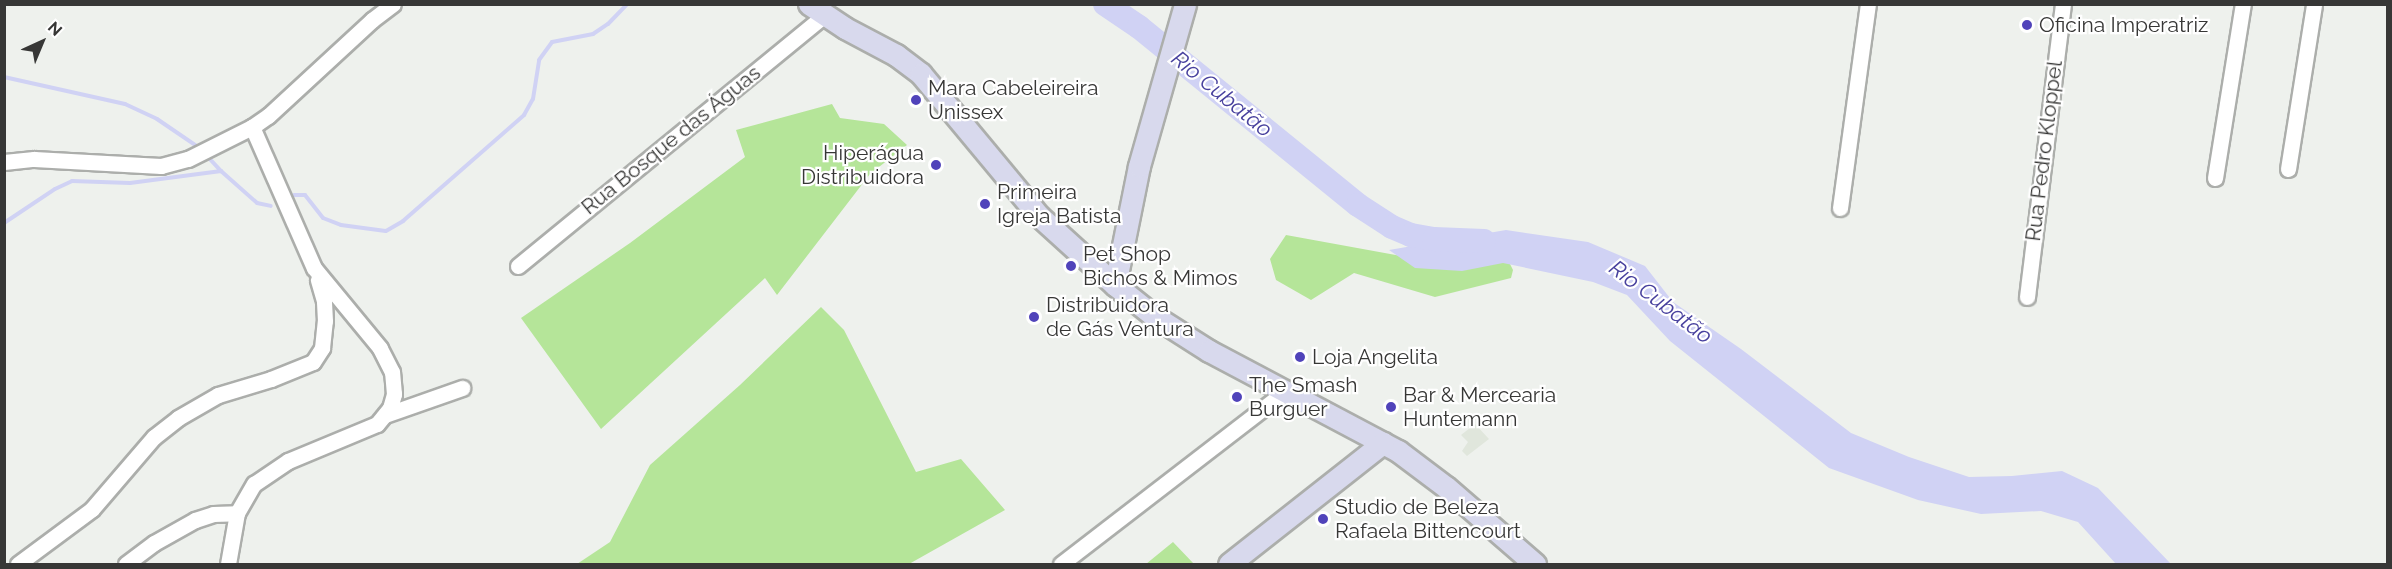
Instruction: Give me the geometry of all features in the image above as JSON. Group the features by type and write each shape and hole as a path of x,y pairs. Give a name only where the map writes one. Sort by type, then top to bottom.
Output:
{"main road":[{"path":"1115,285 1139,166 1185,4"},
{"path":"817,10 896,55 921,74 951,107 1028,203 1115,285 1180,334 1383,443 1428,472 1535,564"},
{"path":"1229,564 1383,443"}],"street":[{"path":"4,162 34,159 167,165 188,159 252,127 393,4"},
{"path":"1840,208 1868,4"},
{"name":"Rua Pedro Kloppel","path":"2027,297 2063,4"},
{"path":"2215,178 2242,4"},
{"path":"2288,169 2314,4"},
{"name":"Rua Bosque das Águas","path":"518,266 817,10"},
{"path":"18,564 92,508 154,436 178,418 218,394 271,379 313,362 322,348 325,315 314,268 252,127"},
{"path":"314,268 339,302 372,337 390,366 394,394 386,415"},
{"path":"228,564 237,513 254,484 266,474 288,461 369,428 386,415 462,388"},
{"path":"1061,564 1286,392"},
{"path":"126,564 154,543 195,520 213,514 237,513"}],"shaded area":[{"path":"1475,424 1489,439 1467,456 1462,451 1468,442 1461,435"}],"green space":[{"path":"832,104 840,118 884,124 907,145 870,174 777,295 765,278 601,429 521,318 630,243 745,157 736,130"},
{"path":"1286,235 1456,266 1509,262 1513,270 1511,278 1435,297 1354,273 1311,300 1276,280 1270,259"},
{"path":"821,307 844,330 916,472 961,459 1005,510 909,564 577,564 610,542 650,465 740,385"},
{"path":"1173,542 1194,564 1146,564"}],"water":[{"path":"1506,230 1588,242 1645,266 1673,302 1741,349 1851,433 1909,457 1969,477 2062,471 2098,488 2171,564 2116,564 2078,522 2041,511 1981,514 1918,500 1829,468 1670,341 1627,295 1593,282 1503,263 1462,271 1415,268 1389,250"}],"waterway":[{"path":"294,195 305,195 323,218 341,225 386,231 403,221 524,115 533,99 539,60 552,42 593,34 608,24 627,4"},
{"name":"Rio Cubatão","path":"1105,4 1139,27 1358,205 1392,227 1411,235 1434,239 1484,241"},
{"path":"4,77 125,104 157,119 198,147"},
{"path":"207,156 221,171"},
{"path":"4,223 55,189 72,181 130,183 221,171 257,203 271,206"}],"place":[{"name":"Oficina Imperatriz","path":"2027,25"},
{"name":"Mara Cabeleireira Unissex","path":"916,100"},
{"name":"Hiperágua Distribuidora","path":"936,165"},
{"name":"Primeira Igreja Batista","path":"985,204"},
{"name":"Pet Shop Bichos & Mimos","path":"1071,266"},
{"name":"Distribuidora de Gás Ventura","path":"1034,317"},
{"name":"Loja Angelita","path":"1300,357"},
{"name":"The Smash Burguer","path":"1237,397"},
{"name":"Bar & Mercearia Huntemann","path":"1391,407"},
{"name":"Studio de Beleza Rafaela Bittencourt","path":"1323,519"}]}
